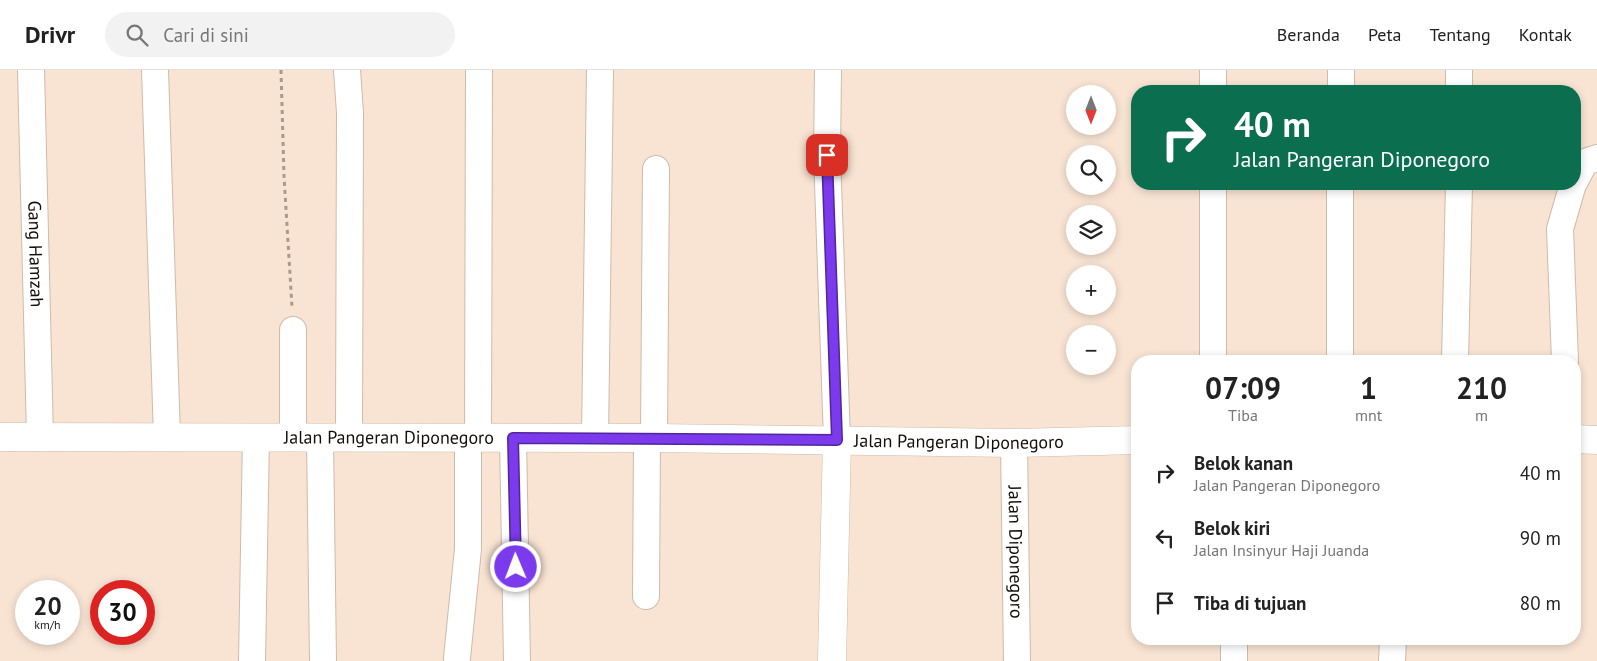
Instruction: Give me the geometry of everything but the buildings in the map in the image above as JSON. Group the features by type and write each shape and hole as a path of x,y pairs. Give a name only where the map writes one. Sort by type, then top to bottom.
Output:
{"street":[{"name":"Gang Hamzah","path":"31,70 40,437"},
{"path":"156,70 166,437"},
{"path":"347,70 350,113 349,438"},
{"path":"457,658 468,549 473,438 479,70"},
{"path":"595,438 600,70"},
{"path":"828,70 827,155 837,440 832,661"},
{"path":"1213,70 1213,85"},
{"path":"1341,70 1341,85"},
{"path":"1459,70 1459,85"},
{"path":"1581,169 1585,162 1597,158"},
{"path":"646,596 656,169"},
{"path":"1213,190 1213,355"},
{"path":"1340,190 1340,355"},
{"path":"1455,355 1459,190"},
{"path":"1564,355 1560,228 1572,190"},
{"path":"293,330 293,438"},
{"name":"Jalan Pangeran Diponegoro","path":"0,437 651,438 1014,443 1131,440"},
{"path":"252,661 256,437"},
{"path":"320,438 323,661"},
{"path":"513,438 518,661"},
{"path":"1581,439 1597,440"},
{"name":"Jalan Diponegoro","path":"1014,443 1017,661"},
{"path":"1234,645 1234,661"},
{"path":"1392,661 1393,645"}],"path":[{"path":"281,70 284,176 293,330"}],"route":[{"path":"516,567 513,438 837,440 827,155"}]}
